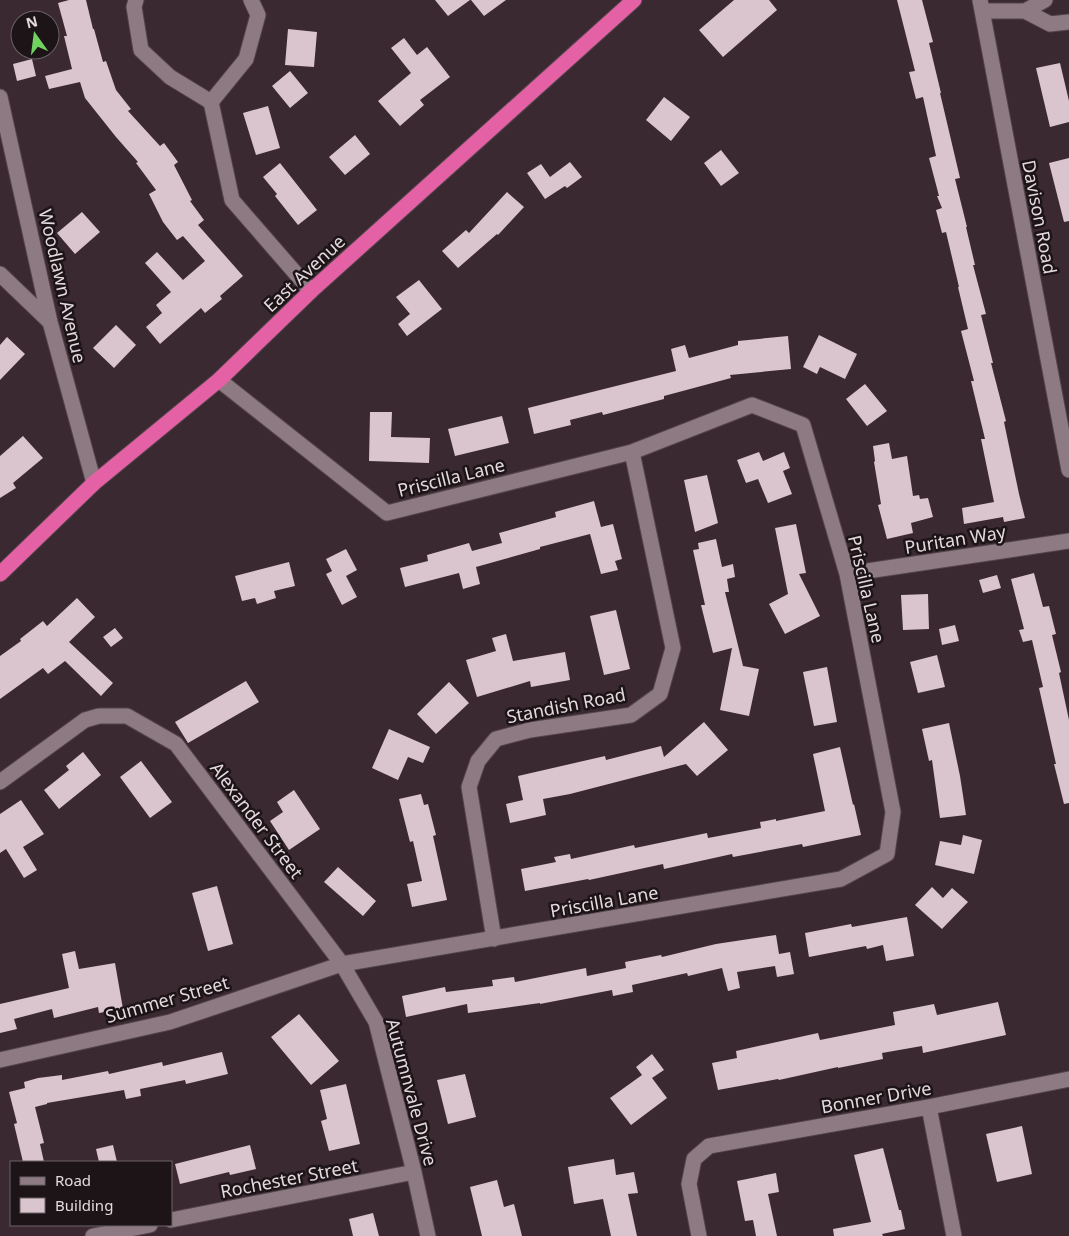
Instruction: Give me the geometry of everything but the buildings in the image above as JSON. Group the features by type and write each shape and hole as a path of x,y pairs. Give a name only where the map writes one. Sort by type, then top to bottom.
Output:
{"highway":[{"name":"East Avenue","path":"0,574 94,483 219,380 311,291 634,0"}],"street":[{"path":"136,0 134,7 141,50 170,77 211,102 232,200 311,291"},
{"path":"211,102 246,59 258,15 251,0"},
{"path":"1024,10 1045,0"},
{"path":"981,6 1024,10 1050,24 1069,22"},
{"name":"Davison Road","path":"981,6 1069,470"},
{"name":"Woodlawn Avenue","path":"0,97 50,322 94,483"},
{"path":"0,274 50,322"},
{"name":"Priscilla Lane","path":"219,380 387,513 632,452 752,405 802,425 848,574 893,812 887,854 841,879 342,964"},
{"name":"Standish Road","path":"494,939 469,787 478,761 496,739 530,730 631,715 660,694 673,648 632,452"},
{"name":"Puritan Way","path":"848,574 1069,541"},
{"name":"Alexander Street","path":"2,777 84,720 100,716 127,716 176,744 342,964"},
{"name":"Summer Street","path":"0,1060 170,1022 342,964"},
{"name":"Autumnvale Drive","path":"342,964 376,1022 414,1172 428,1236"},
{"name":"Bonner Drive","path":"699,1236 689,1184 694,1159 710,1146 1069,1079"},
{"path":"929,1106 954,1236"},
{"name":"Rochester Street","path":"172,1220 414,1172"},
{"path":"93,1236 145,1226"}]}
